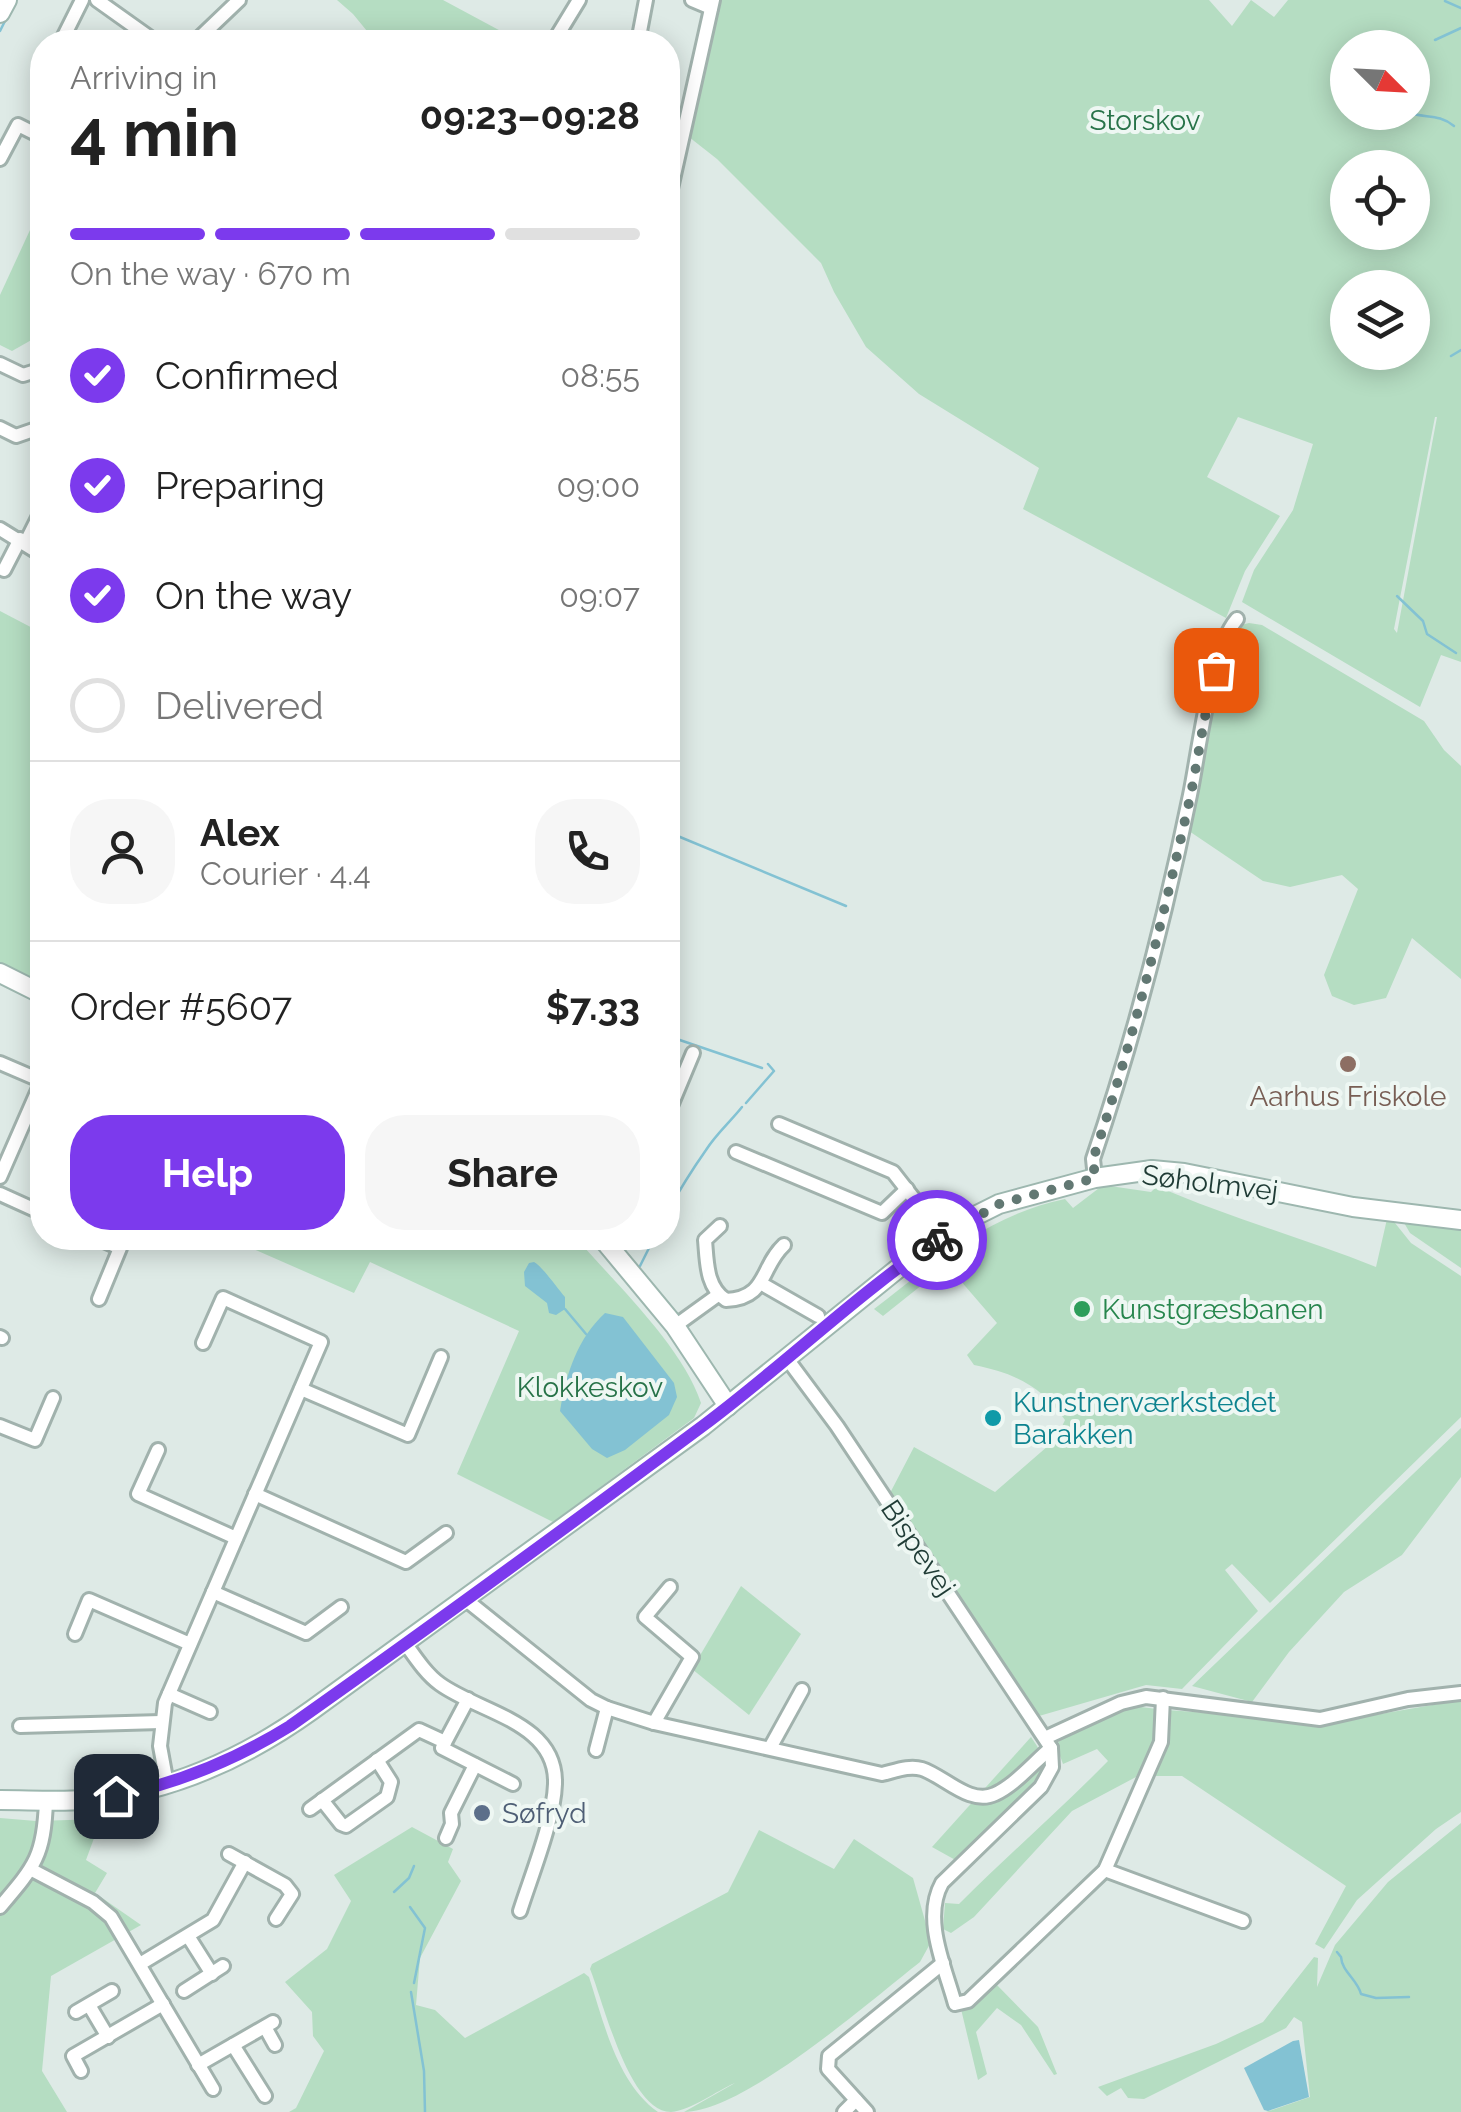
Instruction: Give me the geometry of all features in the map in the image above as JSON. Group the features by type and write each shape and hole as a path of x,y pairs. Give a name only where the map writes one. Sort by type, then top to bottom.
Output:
{"street":[{"path":"0,12 6,0"},
{"path":"67,30 82,0"},
{"path":"97,0 139,30"},
{"path":"207,30 239,0"},
{"path":"640,30 646,0"},
{"path":"680,148 712,4 692,0"},
{"path":"561,30 576,5 587,20"},
{"path":"0,159 18,125 30,132"},
{"path":"0,364 24,375 30,373"},
{"path":"0,428 16,436 30,431"},
{"path":"0,528 30,549"},
{"path":"4,570 30,530"},
{"path":"1095,1178 1093,1159 1132,1034 1190,796 1206,709 1227,632 1237,618"},
{"path":"0,973 30,988"},
{"path":"680,1084 693,1053"},
{"path":"0,1063 30,1076"},
{"path":"0,1177 30,1108"},
{"path":"780,1124 885,1168 944,1236"},
{"path":"736,1152 882,1214 908,1190"},
{"name":"Søholmvej","path":"0,1800 116,1796 167,1784 256,1747 465,1600 728,1406 906,1262 999,1204 1095,1178 1152,1170 1353,1207 1461,1220"},
{"path":"0,1194 30,1208"},
{"path":"718,1295 708,1271 705,1240 720,1226"},
{"path":"718,1295 734,1300 762,1284 769,1263 784,1245"},
{"path":"98,1298 119,1250"},
{"path":"612,1250 675,1326 728,1406"},
{"path":"762,1284 818,1316"},
{"path":"675,1326 718,1295"},
{"path":"167,1784 161,1757 161,1722 169,1694 321,1342 223,1298 203,1343"},
{"path":"300,1389 408,1435 441,1357"},
{"name":"Bispevej","path":"788,1360 833,1420 1048,1743"},
{"path":"0,1426 35,1440 53,1398"},
{"path":"158,1450 138,1494 236,1538"},
{"path":"255,1494 406,1562 446,1532"},
{"path":"654,1723 692,1658 645,1616 670,1587"},
{"path":"213,1592 306,1633 340,1607"},
{"path":"75,1634 89,1600 190,1644"},
{"path":"465,1600 590,1700 607,1708 654,1723 882,1774 910,1767 922,1769 970,1794 985,1797 997,1794 1048,1743 1121,1703 1163,1698 1320,1718 1461,1693"},
{"path":"405,1643 432,1677 527,1730 543,1742 552,1757 555,1784 551,1805 520,1911"},
{"path":"770,1748 802,1690"},
{"path":"169,1694 210,1712"},
{"path":"1048,1743 1052,1767 1041,1786 942,1883 937,1893 934,1916 955,2004 968,2001 1106,1870 1162,1742 1163,1698"},
{"path":"468,1700 442,1748 512,1784"},
{"path":"596,1750 607,1708"},
{"path":"20,1726 161,1722"},
{"path":"378,1760 391,1782 387,1797 346,1826 316,1805 418,1730 445,1742"},
{"path":"446,1838 452,1824 451,1813 475,1765"},
{"path":"0,1907 32,1870 42,1843 46,1801"},
{"path":"229,1854 286,1885 298,1898 276,1920"},
{"path":"140,1964 213,1920 244,1862"},
{"path":"32,1870 104,1910 213,2090"},
{"path":"1106,1870 1244,1921"},
{"path":"184,1990 217,1970 188,1936"},
{"path":"866,2112 828,2069 829,2056 944,1962"},
{"path":"108,2036 82,2008 112,1991"},
{"path":"82,2070 73,2056 163,2004"},
{"path":"198,2065 269,2024 275,2044"},
{"path":"234,2044 265,2096"},
{"path":"844,2112 856,2100"}],"green space":[{"path":"337,0 443,0 499,30 366,30"},
{"name":"Storskov","path":"718,0 1209,0 1232,26 1251,0 1274,17 1288,0 1461,0 1461,662 1441,655 1420,707 1242,602 1254,570 1293,510 1313,444 1238,417 1207,477 1280,516 1245,571 1226,618 1023,509 1039,468 919,394 866,347 821,263 717,159 689,137","holes":["1437,417 1397,633 1394,629"]},
{"path":"30,230 30,341 12,351 0,345 0,295"},
{"path":"0,611 30,627 30,978 0,964"},
{"path":"1241,625 1262,625 1424,721 1461,766 1461,979 1412,938 1386,998 1354,1005 1332,996 1324,975 1358,889 1342,875 1290,887 1263,881 1186,829 1222,666"},
{"path":"1103,1185 1151,1192 1157,1186 1376,1267 1387,1219 1391,1218 1411,1243 1461,1276 1461,1417 1270,1603 1232,1564 1225,1570 1258,1611 1182,1689 1146,1685 1039,1716 889,1495 914,1447 995,1492 1056,1439 1065,1420 1047,1398 1026,1383 974,1365 967,1355 997,1323 947,1265 883,1316 874,1309 940,1258 1011,1216 1065,1199 1073,1208"},
{"path":"1403,1221 1461,1225 1461,1268 1410,1233"},
{"name":"Klokkeskov","path":"255,1250 587,1250 664,1338 701,1403 694,1418 553,1522 457,1474 519,1331 370,1262 354,1293"},
{"path":"1461,1428 1461,1477 1402,1555 1344,1592 1289,1652 1252,1702 1192,1686"},
{"path":"741,1586 801,1634 749,1715 692,1669"},
{"path":"1461,1700 1461,1812 1436,1829 1357,1900 1324,1949 1315,1944 1346,1886 1182,1776 1152,1776 1167,1710 1317,1725"},
{"path":"1133,1706 1157,1709 1154,1743 1136,1777 1072,1811 974,1917 951,1933 943,1929 945,1903 959,1904 1108,1761 1097,1749 1063,1764 1056,1745 1063,1737"},
{"path":"1031,1737 1043,1760 1038,1785 959,1862 932,1847"},
{"path":"0,1818 101,1819 86,1860 107,1873 95,1893 141,1925 51,1976 42,2071 67,2112 0,2112"},
{"path":"1461,1823 1461,2112 1266,2112 1310,2097 1302,2022 1294,2017 1286,2028 1144,2099 1128,2098 1121,2088 1107,2096 1098,2087 1216,2044 1263,2022 1314,1957 1318,1958 1317,1987 1335,1945 1388,1882"},
{"path":"412,1827 453,1849 448,1862 461,1881 420,1958 416,2005 435,2010 465,2038 584,1973 589,1977 622,2069 644,2100 658,2112 289,2112 296,2108 324,2051 313,2036 312,2012 285,1982 327,1949 351,1901 334,1875"},
{"path":"759,1830 834,1869 854,1839 913,1878 931,1942 920,1962 772,2075 709,2107 684,2112 735,2083 679,2111 656,2107 630,2075 590,1969 592,1964 728,1892"},
{"path":"995,1983 1038,2027 1057,2074 1054,2075 1021,2025 997,2008 976,2032 987,2074 978,2080 961,2009"}],"water":[{"path":"534,1262 565,1297 565,1309 556,1315 549,1313 547,1303 525,1286 524,1272"},
{"path":"605,1313 623,1317 674,1383 677,1397 669,1415 625,1450 607,1458 592,1449 560,1411 574,1358"},
{"path":"1299,2040 1309,2097 1264,2110 1244,2068"}],"waterway":[{"path":"1445,1 1461,8"},
{"path":"0,31 6,19"},
{"path":"1435,40 1461,28"},
{"path":"1430,117 1454,126"},
{"path":"1451,356 1461,350"},
{"path":"1397,596 1423,621 1427,634 1456,653"},
{"path":"680,837 846,906"},
{"path":"680,1040 762,1068"},
{"path":"746,1103 774,1071 768,1064"},
{"path":"680,1190 710,1144 742,1107"},
{"path":"640,1266 648,1250"},
{"path":"565,1309 586,1334"},
{"path":"394,1892 409,1878 414,1866"},
{"path":"410,1907 425,1928 414,1983"},
{"path":"1337,1952 1361,1994 1376,1998 1409,1997"},
{"path":"411,1992 424,2071 425,2112"}],"way so far":[{"path":"937,1240 999,1204 1028,1193 1095,1178 1093,1159 1132,1034 1216,670"}],"place":[{"name":"Aarhus Friskole","path":"1348,1064"},
{"name":"Kunstgræsbanen","path":"1082,1309"},
{"name":"Kunstnerværkstedet Barakken","path":"993,1418"},
{"name":"Søfryd","path":"482,1813"}],"route":[{"path":"116,1796 199,1772 246,1752 290,1726 703,1426 937,1240"}]}
